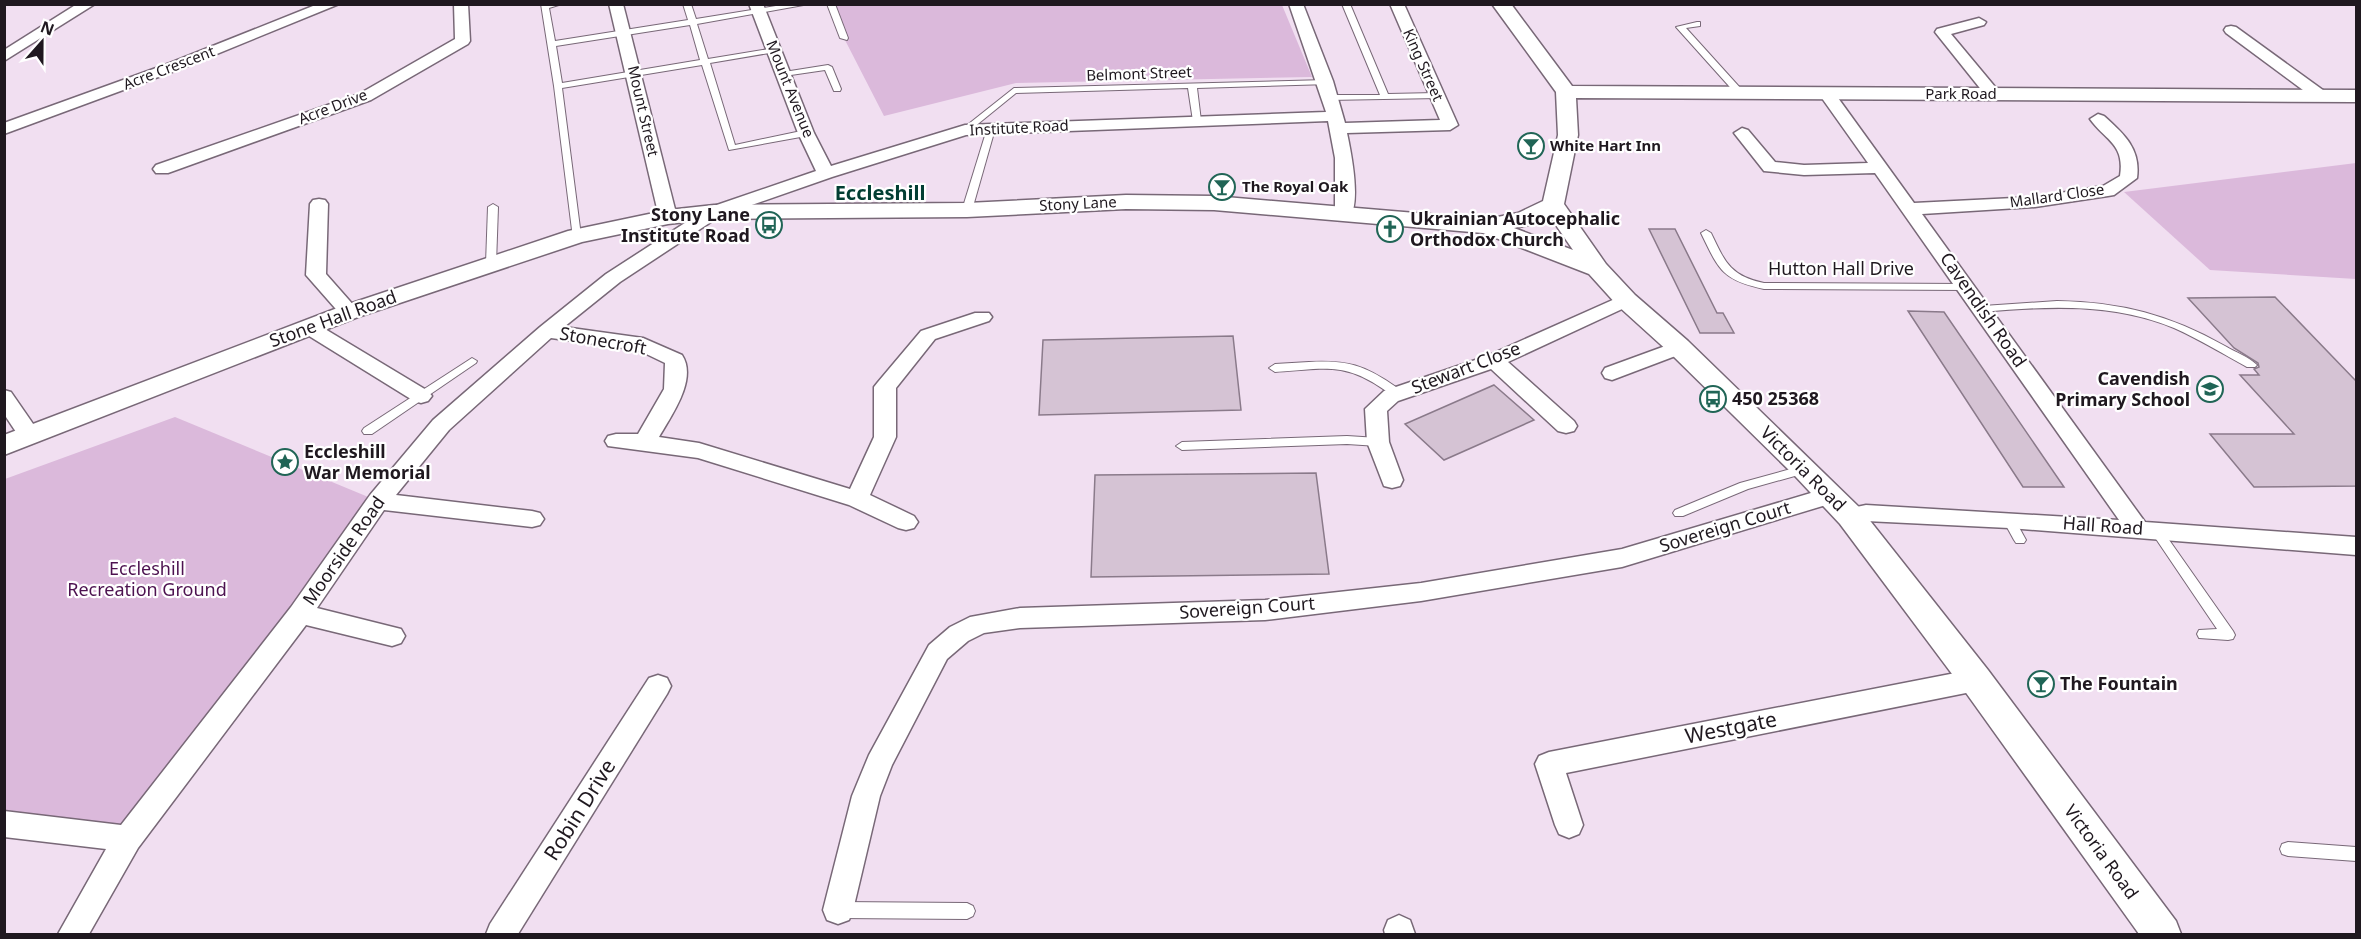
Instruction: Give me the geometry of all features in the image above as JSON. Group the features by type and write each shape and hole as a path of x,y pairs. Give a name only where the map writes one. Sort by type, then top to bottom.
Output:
{"street":[{"path":"4,57 88,4"},
{"name":"Acre Crescent","path":"4,129 175,66 332,4"},
{"name":"Acre Drive","path":"162,169 365,97 463,41 461,4"},
{"name":"Mount Street","path":"616,4 625,33 668,217"},
{"path":"1296,4 1327,82 1338,122 1347,184 1344,213"},
{"name":"King Street","path":"1397,4 1450,125"},
{"path":"1501,4 1566,92 1568,135 1553,204"},
{"name":"Mount Avenue","path":"757,8 806,133 826,173"},
{"path":"1979,22 1942,32 1993,94"},
{"path":"2232,30 2321,96"},
{"name":"Park Road","path":"1566,92 2356,96"},
{"name":"Cavendish Road","path":"1827,94 2147,530"},
{"name":"Mallard Close","path":"1911,209 2035,202 2108,191 2128,178 2132,163 2124,143 2098,119"},
{"name":"Institute Road","path":"714,212 826,173 965,130 1197,121 1450,125"},
{"path":"1742,133 1770,166 1804,170 1881,168"},
{"name":"Stony Lane","path":"668,217 714,212 968,210 1126,202 1214,203 1487,226 1597,269"},
{"path":"319,204 316,275 349,312"},
{"name":"Stony Lane","path":"1487,226 1525,219 1553,204"},
{"name":"Victoria Road","path":"1553,204 1597,269 1626,300 1679,347 1840,506 1976,680 2162,934"},
{"name":"Moorside Road","path":"73,934 128,839 300,614 378,501 441,425 547,331 613,278 714,212"},
{"name":"Stone Hall Road","path":"4,446 349,312 576,236 668,217"},
{"name":"Stewart Close","path":"1392,480 1378,442 1376,409 1391,396 1494,361 1626,300"},
{"path":"857,499 885,437 885,387 928,334 982,317"},
{"path":"308,327 421,396"},
{"name":"Stonecroft","path":"547,331 643,344 675,360 675,389 645,442"},
{"path":"1612,373 1679,347"},
{"path":"1494,361 1566,426"},
{"path":"4,397 30,436"},
{"path":"616,441 645,442 699,451 857,499 906,522"},
{"path":"378,501 532,519"},
{"name":"Hall Road","path":"1840,506 1866,513 2014,530 2147,530 2356,546"},
{"name":"Sovereign Court","path":"838,910 866,796 879,763 938,652 959,633 979,624 1020,618 1265,610 1421,592 1622,558 1840,506"},
{"path":"300,614 392,636"},
{"name":"Westgate","path":"1569,825 1550,764 1976,680"},
{"name":"Robin Drive","path":"501,934 658,686"},
{"path":"4,824 128,839"}],"lane":[{"path":"559,4 546,5 553,44 576,236"},
{"path":"687,4 732,148 806,133"},
{"path":"553,44 692,22 757,8 806,4"},
{"path":"831,4 844,38"},
{"path":"1346,4 1385,97"},
{"path":"1697,24 1680,27 1740,93"},
{"path":"558,86 775,50"},
{"path":"784,74 828,67 837,89"},
{"name":"Belmont Street","path":"965,130 1014,91 1327,82"},
{"path":"1192,86 1197,121"},
{"path":"1331,98 1436,96"},
{"path":"968,210 991,129"},
{"path":"491,264 493,207"},
{"name":"Hutton Hall Drive","path":"1706,233 1726,272 1752,284 1764,286 1966,286"},
{"path":"1983,309 2024,304 2078,303 2132,310 2178,326 2251,366"},
{"path":"368,431 472,361"},
{"path":"1275,368 1329,365 1348,367 1365,372 1392,390 1391,396"},
{"path":"1182,446 1347,440 1378,442"},
{"path":"1679,513 1744,486 1804,468"},
{"path":"2147,530 2229,635 2204,634"},
{"path":"2288,849 2356,854"},
{"path":"838,910 967,911"}],"green space":[{"path":"827,5 1282,5 1312,77 1016,83 884,116"},
{"path":"2356,163 2356,279 2210,270 2124,192"},
{"name":"Eccleshill Recreation Ground","path":"175,417 378,501 128,839 5,824 5,479"}],"building":[{"path":"1649,229 1675,229 1717,313 1723,313 1734,333 1700,333"},
{"path":"2275,297 2356,381 2356,486 2254,487 2210,434 2294,434 2240,375 2259,375 2254,369 2259,367 2258,363 2234,348 2188,298"},
{"path":"1908,311 1944,312 2064,487 2023,487"},
{"path":"1233,336 1241,410 1039,415 1043,340"},
{"path":"1494,385 1534,420 1444,460 1405,424"},
{"path":"1316,473 1329,574 1091,577 1095,475"}],"place":[{"name":"White Hart Inn","path":"1531,146"},
{"name":"The Royal Oak","path":"1222,187"},
{"name":"Stony Lane Institute Road","path":"769,225"},
{"name":"Ukrainian Autocephalic Orthodox Church","path":"1390,229"},
{"name":"Cavendish Primary School","path":"2210,389"},
{"name":"450 25368","path":"1713,399"},
{"name":"Eccleshill War Memorial","path":"285,462"},
{"name":"The Fountain","path":"2041,684"}],"district":[{"name":"Eccleshill","path":"880,193"}]}
